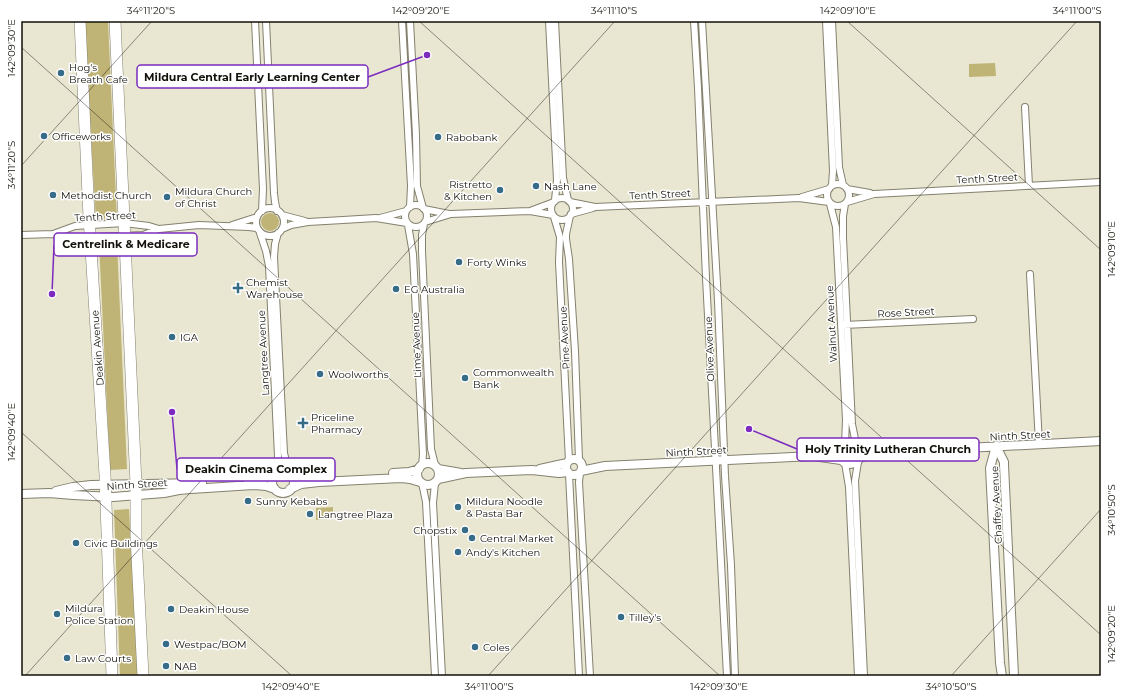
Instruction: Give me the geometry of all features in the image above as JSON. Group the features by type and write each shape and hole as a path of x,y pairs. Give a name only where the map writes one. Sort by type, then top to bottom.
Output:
{"highway":[{"name":"Deakin Avenue","path":"80,21 90,238 105,485 112,676"},
{"path":"115,21 143,676"}],"street":[{"path":"255,21 263,189 262,211"},
{"path":"266,21 274,193 275,202 284,224 280,231"},
{"path":"402,21 410,186 408,209 405,217 408,224"},
{"path":"410,21 417,186 423,209 427,216 424,223"},
{"path":"549,21 557,180 555,201 551,208 554,216"},
{"path":"308,222 270,209 262,211 256,220 259,230 267,236 275,235 291,225 308,222 376,218 417,206 423,209 451,214 530,211 554,216 561,220 571,215 573,208 569,201 563,178 555,21"},
{"name":"Olive Avenue","path":"694,21 727,676"},
{"name":"Olive Avenue","path":"702,21 718,301 724,460 731,565 735,676"},
{"path":"826,21 833,171 827,196 830,203 839,206 846,203 849,195 839,167 832,21"},
{"path":"1025,107 1029,186"},
{"name":"Tenth Street","path":"846,203 874,194 1101,182"},
{"path":"830,187 838,184 845,187"},
{"name":"Tenth Street","path":"799,198 830,187"},
{"name":"Tenth Street","path":"845,187 874,194"},
{"path":"530,211 562,198 569,201"},
{"name":"Tenth Street","path":"569,201 595,207 799,198 830,203"},
{"name":"Walnut Avenue","path":"830,203 836,227 852,424 858,446"},
{"name":"Walnut Avenue","path":"843,446 846,420 842,228 846,203"},
{"name":"Tenth Street","path":"571,215 595,207"},
{"path":"376,218 418,227 424,223 451,214"},
{"name":"Pine Avenue","path":"571,215 566,239 570,259 580,467 579,482 590,676"},
{"name":"Pine Avenue","path":"554,216 560,237 558,262 568,462"},
{"name":"Tenth Street","path":"229,226 257,217"},
{"name":"Tenth Street","path":"53,234 75,226 124,223 150,226 159,229"},
{"name":"Lime Avenue","path":"424,223 422,251 428,406 431,449 436,467"},
{"name":"Lime Avenue","path":"408,224 413,254 423,454 420,467"},
{"name":"Tenth Street","path":"21,235 53,234 75,238 90,238 143,235 159,229 199,225 229,226 259,230"},
{"name":"Langtree Avenue","path":"259,230 269,266 278,456 275,474"},
{"name":"Langtree Avenue","path":"280,231 274,250 274,264 284,453 290,475"},
{"path":"1030,274 1039,444"},
{"name":"Rose Street","path":"844,325 973,318"},
{"path":"564,366 575,366"},
{"name":"Ninth Street","path":"859,460 891,452 1101,441"},
{"path":"858,676 849,487 843,461 839,454 843,446 850,442 858,446 861,451 855,481 864,676"},
{"name":"Ninth Street","path":"813,456 843,446"},
{"name":"Ninth Street","path":"858,446 891,452"},
{"name":"Chaffey Avenue","path":"996,446 1004,462 1014,676"},
{"name":"Chaffey Avenue","path":"996,446 990,468 997,618 1002,676"},
{"name":"Ninth Street","path":"580,467 813,456 843,461"},
{"path":"466,473 428,464 402,473 301,478 282,471 275,474 272,482 275,489 282,492 288,491 301,484 401,478 421,482 428,486 437,481 466,473 532,470 576,475 580,467 574,459 568,462 532,470"},
{"path":"843,461 851,465 859,460"},
{"path":"568,462 566,468 568,473 579,676"},
{"path":"420,467 417,475 421,482 426,502 435,676"},
{"path":"436,467 439,472 433,503 442,676"},
{"name":"Ninth Street","path":"21,494 49,493 105,497 136,490 260,480 275,474"},
{"path":"290,475 293,483 290,489"},
{"name":"Ninth Street","path":"49,493 73,487 105,485 164,493 179,490 253,485 266,486 275,489"},
{"path":"993,530 1007,529"},
{"path":"572,544 583,543"},
{"path":"997,618 1011,618"}],"shaded area":[{"path":"84,21 108,21 117,220 96,221"},
{"path":"995,63 996,76 969,77 969,64"},
{"path":"270,213 276,216 279,222 276,228 270,231 264,228 261,222 264,216"},
{"path":"117,242 127,469 110,470 99,243"},
{"path":"333,507 333,519 316,520 316,508"},
{"path":"129,509 138,676 120,676 114,510"}],"place":[{"name":"Mildura Central Early Learning Center","path":"427,55"},
{"name":"Hog's Breath Cafe","path":"61,73"},
{"name":"Officeworks","path":"44,136"},
{"name":"Rabobank","path":"438,137"},
{"name":"Nash Lane","path":"536,186"},
{"name":"Ristretto & Kitchen","path":"500,190"},
{"name":"Methodist Church","path":"53,195"},
{"name":"Mildura Church of Christ","path":"167,197"},
{"name":"Forty Winks","path":"459,262"},
{"name":"Chemist Warehouse","path":"238,288"},
{"name":"EG Australia","path":"396,289"},
{"name":"Centrelink & Medicare","path":"52,294"},
{"name":"IGA","path":"172,337"},
{"name":"Woolworths","path":"320,374"},
{"name":"Commonwealth Bank","path":"465,378"},
{"name":"Deakin Cinema Complex","path":"172,412"},
{"name":"Priceline Pharmacy","path":"303,423"},
{"name":"Holy Trinity Lutheran Church","path":"749,429"},
{"name":"Sunny Kebabs","path":"248,501"},
{"name":"Mildura Noodle & Pasta Bar","path":"458,507"},
{"name":"Langtree Plaza","path":"310,514"},
{"name":"Chopstix","path":"465,530"},
{"name":"Central Market","path":"472,538"},
{"name":"Civic Buildings","path":"76,543"},
{"name":"Andy's Kitchen","path":"458,552"},
{"name":"Deakin House","path":"171,609"},
{"name":"Mildura Police Station","path":"57,614"},
{"name":"Tilley's","path":"621,617"},
{"name":"Westpac/BOM","path":"166,644"},
{"name":"Coles","path":"475,647"},
{"name":"Law Courts","path":"67,658"},
{"name":"NAB","path":"166,666"}]}
